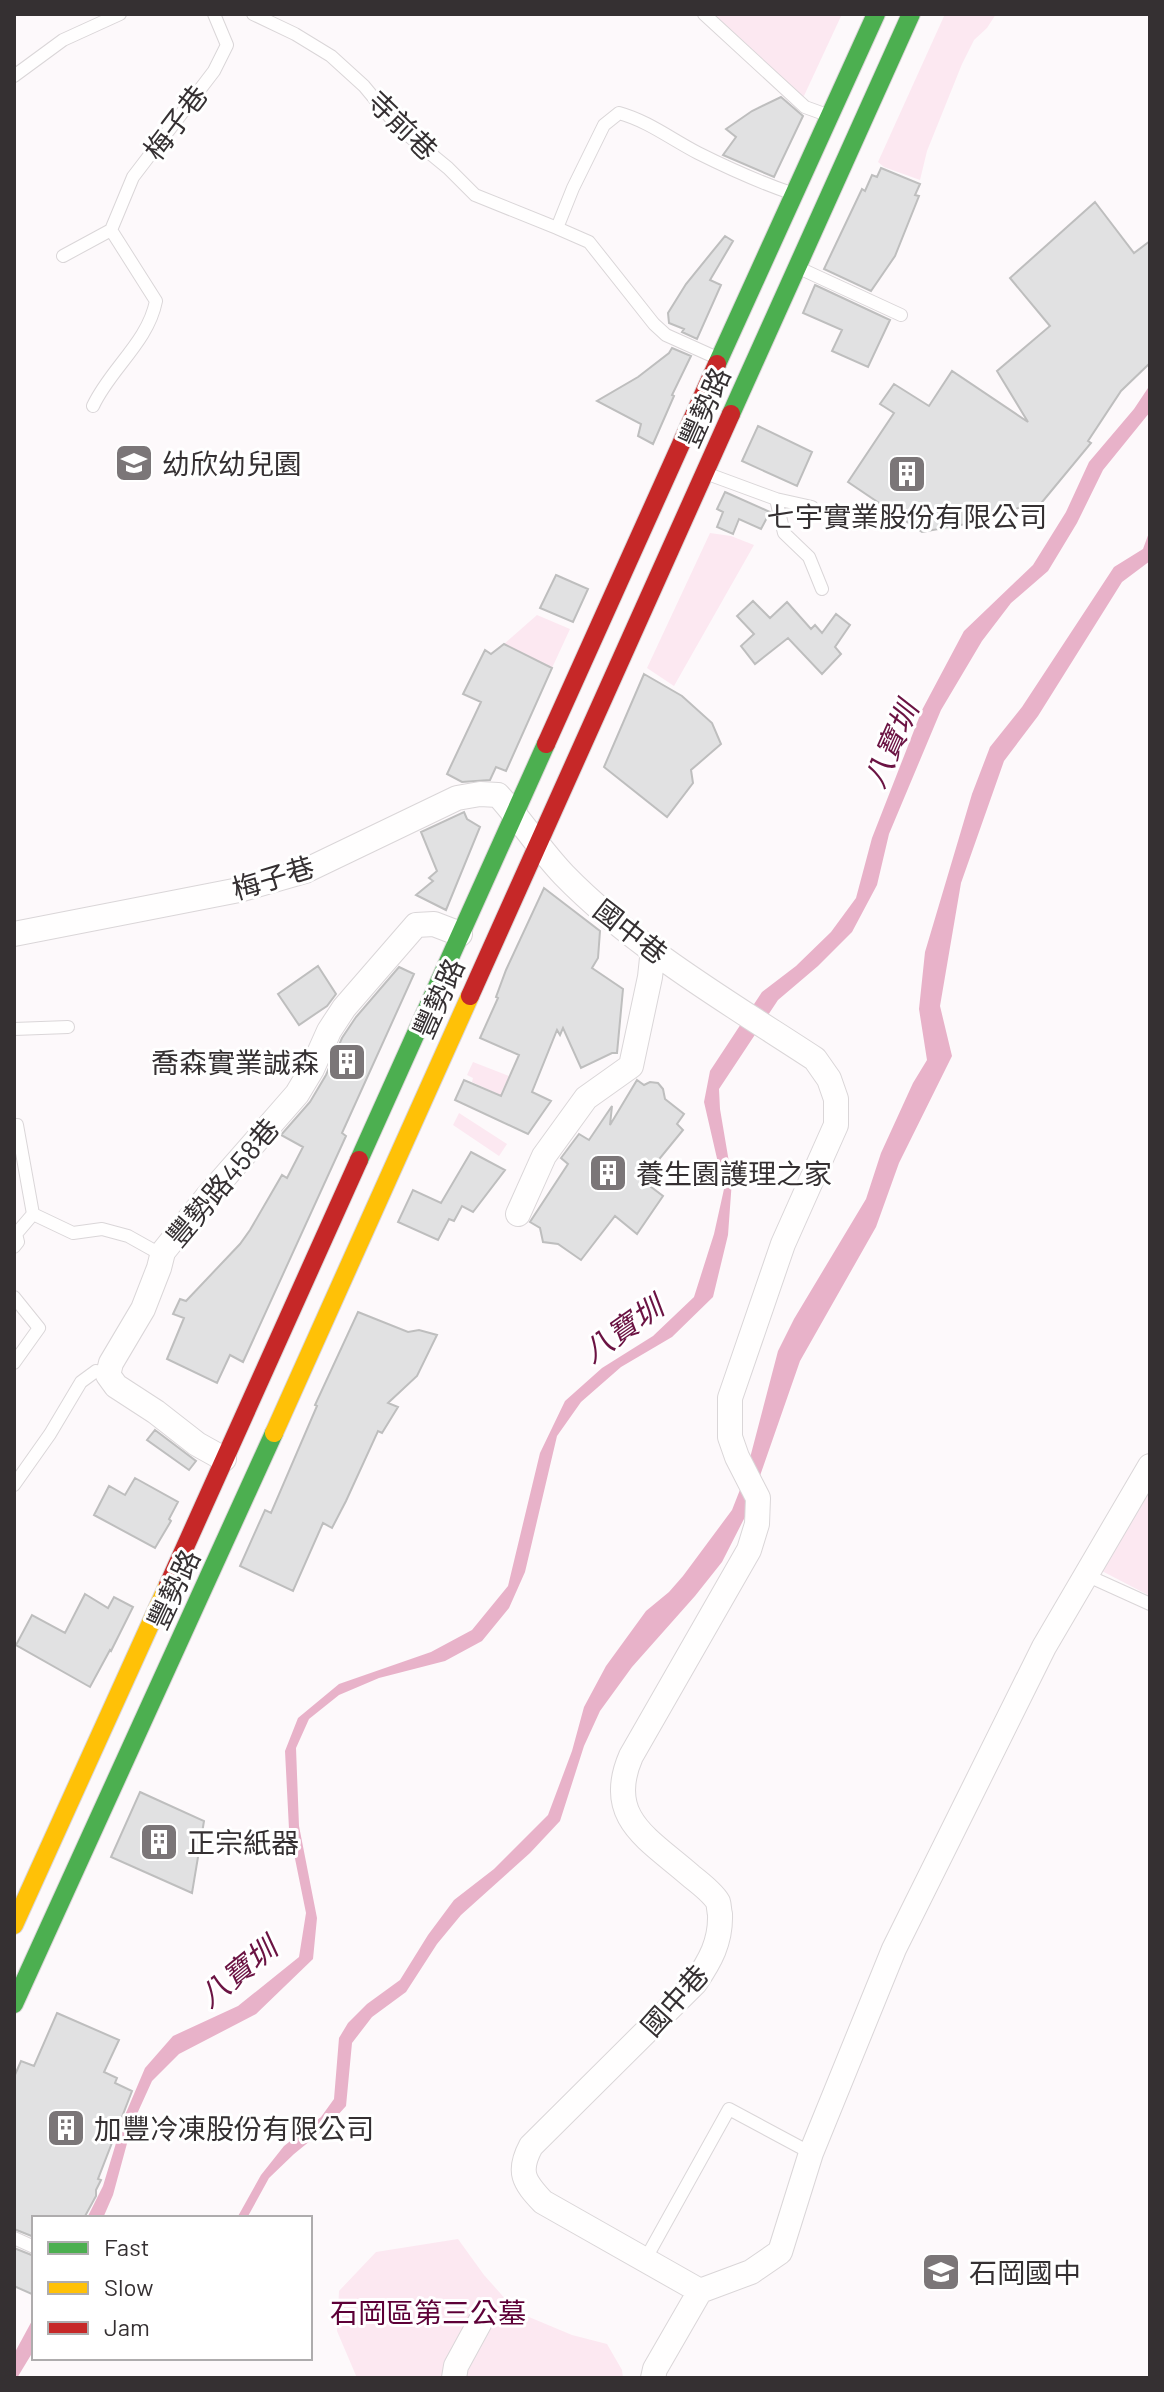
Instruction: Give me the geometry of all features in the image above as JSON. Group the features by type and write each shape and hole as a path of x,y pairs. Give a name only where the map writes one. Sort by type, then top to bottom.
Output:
{"main road":[{"name":"豐勢路","path":"14,2004 242,1506 705,473 782,259 794,194 876,14"},
{"name":"豐勢路","path":"14,1925 720,359 782,259 911,14"}],"street":[{"name":"梅子巷","path":"14,934 239,890 305,871 457,798 498,795 514,813"},
{"name":"國中巷","path":"514,813 563,874 608,916 815,1059 829,1079 836,1099 836,1125 783,1244 730,1398 730,1437 758,1498 757,1524 749,1550 623,1774 622,1796 628,1816 641,1832 719,1903 721,1930 713,1957 695,1983 531,2146 524,2160 523,2173 531,2189 543,2202 700,2291"},
{"name":"豐勢路458巷","path":"108,1375 111,1363 143,1309 162,1255 207,1197 297,1094 344,1008 409,926 434,924 460,934"},
{"path":"518,1214 544,1156 586,1098 631,1066 653,949"},
{"path":"108,1375 116,1386 197,1444 224,1459"},
{"path":"653,2378 655,2369 700,2291 751,2272 780,2252 811,2153 894,1949 1044,1647 1150,1466"},
{"path":"454,2378 456,2366 480,2322"}],"lane":[{"path":"14,76 63,40 120,14"},
{"name":"梅子巷","path":"111,230 133,177 214,71 227,45 214,14"},
{"name":"寺前巷","path":"253,14 331,56 364,86 398,127 475,195 589,242 666,335 720,359"},
{"path":"704,14 805,107 829,116"},
{"path":"557,228 604,125 619,113 638,118 696,152 760,183 794,194"},
{"path":"63,256 111,230 156,301 153,318 99,392 93,406"},
{"path":"782,259 901,315"},
{"path":"705,473 776,499 812,507"},
{"path":"776,499 784,533 809,557 822,589"},
{"path":"14,1029 68,1027"},
{"path":"14,1125 17,1125 33,1214"},
{"path":"33,1214 73,1233 102,1229 128,1236 162,1255"},
{"path":"14,1247 18,1242 16,1234 33,1214"},
{"path":"14,1297 39,1328 14,1363"},
{"path":"14,1485 81,1382 96,1371 108,1375"},
{"path":"1086,1575 1150,1604"},
{"path":"645,2260 729,2109 811,2153"}],"green space":[{"path":"714,14 842,14 803,98"},
{"path":"945,14 996,14 974,40 962,64 927,151 920,180 878,162"},
{"path":"710,533 731,536 754,545 674,686 647,668"},
{"path":"537,615 570,629 552,668 504,644"},
{"path":"473,1062 509,1076 500,1095 472,1082 473,1078 467,1075"},
{"path":"459,1113 507,1144 499,1156 453,1125"},
{"path":"1150,1486 1150,1596 1100,1570"},
{"name":"石岡區第三公墓","path":"458,2239 484,2275 517,2312 572,2335 607,2344 622,2370 623,2378 357,2378 337,2331 339,2291 376,2252"}],"shaded area":[{"name":"八寶圳","path":"1150,385 1150,412 1103,470 1077,523 1048,571 1011,603 982,641 941,710 889,834 877,885 852,932 778,1000 719,1089 732,1180 728,1235 713,1297 672,1337 621,1367 581,1402 557,1436 525,1572 509,1608 482,1641 445,1661 379,1678 339,1695 309,1719 296,1748 299,1826 317,1918 313,1959 256,2014 179,2054 152,2081 132,2125 113,2195 104,2216 88,2216 103,2186 123,2120 145,2068 173,2036 238,2006 299,1957 306,1913 289,1829 285,1751 298,1718 339,1684 431,1652 472,1630 508,1586 540,1453 565,1401 602,1368 653,1336 694,1297 714,1234 724,1189 704,1102 710,1071 762,992 796,966 831,932 856,898 872,838 922,710 964,631 1033,565 1066,512 1089,462"},
{"name":"八寶圳","path":"1150,530 1150,561 1122,582 1038,716 1004,761 961,883 940,1006 952,1056 899,1163 876,1227 800,1361 747,1513 722,1562 632,1667 600,1711 584,1746 560,1821 530,1853 461,1915 437,1944 406,1992 372,2017 352,2043 346,2106 269,2178 248,2216 238,2216 261,2175 284,2146 321,2117 334,2099 339,2038 348,2023 367,2004 400,1980 454,1900 494,1869 548,1815 572,1751 584,1707 606,1666 646,1611 683,1576 732,1510 745,1477 778,1351 866,1199 881,1153 927,1060 919,1009 925,952 972,794 990,747 1022,707 1114,567 1143,549"},
{"path":"32,2321 32,2353 17,2378 14,2378 14,2354"}],"building":[{"path":"781,97 803,116 774,177 723,155 736,137 726,129 752,111"},
{"path":"881,168 920,184 915,195 919,196 895,256 871,291 824,269 862,189 865,191 872,175 877,177"},
{"path":"1095,202 1134,253 1150,241 1150,363 1121,391 1088,441 1091,443 1038,507 1028,504 988,520 922,532 848,482 894,413 880,404 894,384 929,406 952,371 1028,422 997,371 1050,326 1010,278"},
{"path":"725,236 733,241 710,280 721,285 697,339 669,323 668,313 686,284"},
{"path":"815,285 890,320 868,367 832,351 842,330 803,313"},
{"path":"672,348 691,356 653,444 638,436 641,424 597,401 638,377"},
{"path":"758,426 812,452 797,486 742,461"},
{"path":"725,492 770,512 761,529 739,519 733,534 717,527 723,512 717,509"},
{"path":"556,575 588,589 573,622 540,608"},
{"path":"753,601 770,618 787,602 811,629 815,625 822,633 836,614 850,625 835,647 841,654 822,674 788,638 755,664 741,646 754,634 737,616"},
{"path":"504,644 552,668 506,771 496,767 490,780 462,782 447,774 481,702 463,694 485,650 491,654"},
{"path":"644,674 682,696 712,723 721,744 691,770 693,783 667,817 604,767"},
{"path":"464,812 467,819 480,827 446,910 416,895 433,881 429,878 437,871 421,832"},
{"path":"544,888 600,931 598,958 592,968 623,989 617,1053 581,1068 563,1028 560,1035 557,1030 532,1092 551,1101 528,1134 455,1100 464,1080 501,1096 519,1055 480,1038 498,998 506,970"},
{"path":"318,966 336,994 327,1006 299,1025 278,994"},
{"path":"399,967 414,974 342,1133 346,1136 243,1362 230,1355 217,1383 167,1359 184,1318 173,1314 180,1299 186,1301 240,1244 282,1175 287,1178 303,1147 281,1135 310,1102 356,1017"},
{"name":"養生園護理之家","path":"637,1080 644,1085 658,1083 665,1099 684,1114 677,1124 683,1130 642,1180 663,1196 637,1234 615,1216 581,1260 558,1244 543,1242 540,1228 530,1222 568,1164 561,1158 579,1134 589,1140 612,1106 610,1125"},
{"path":"471,1152 505,1170 473,1212 462,1206 454,1221 449,1219 438,1240 398,1222 413,1190 441,1203"},
{"path":"358,1312 408,1332 419,1330 437,1335 417,1376 388,1403 398,1407 382,1433 378,1431 332,1528 323,1523 293,1591 240,1566 265,1510 271,1513 315,1405"},
{"path":"155,1430 196,1461 189,1470 147,1440"},
{"path":"135,1478 178,1502 155,1548 94,1515 109,1486 125,1495"},
{"path":"85,1594 108,1608 114,1597 133,1607 90,1687 16,1645 32,1615 65,1633"},
{"name":"正宗紙器","path":"140,1792 204,1821 192,1893 111,1857"},
{"name":"加豐冷凍股份有限公司","path":"57,2013 119,2040 104,2072 117,2078 115,2083 132,2091 98,2179 101,2180 96,2196 85,2216 32,2216 32,2236 14,2229 14,2077 21,2061 34,2066"},
{"path":"14,2248 32,2255 32,2294 14,2286"}],"traffic: fast":[{"path":"717,364 876,14"},
{"path":"731,414 911,14"},
{"path":"359,1160 546,744"},
{"path":"14,2004 274,1433"}],"traffic: slow":[{"path":"274,1433 470,996"},
{"path":"14,1925 168,1585"}],"traffic: jam":[{"path":"546,744 717,364"},
{"path":"470,996 731,414"},
{"path":"168,1585 359,1160"}],"place":[{"name":"幼欣幼兒園","path":"134,463"},
{"name":"七宇實業股份有限公司","path":"907,474"},
{"name":"喬森實業誠森","path":"347,1062"},
{"name":"養生園護理之家","path":"608,1173"},
{"name":"正宗紙器","path":"159,1842"},
{"name":"加豐冷凍股份有限公司","path":"66,2128"},
{"name":"石岡國中","path":"941,2272"}]}
